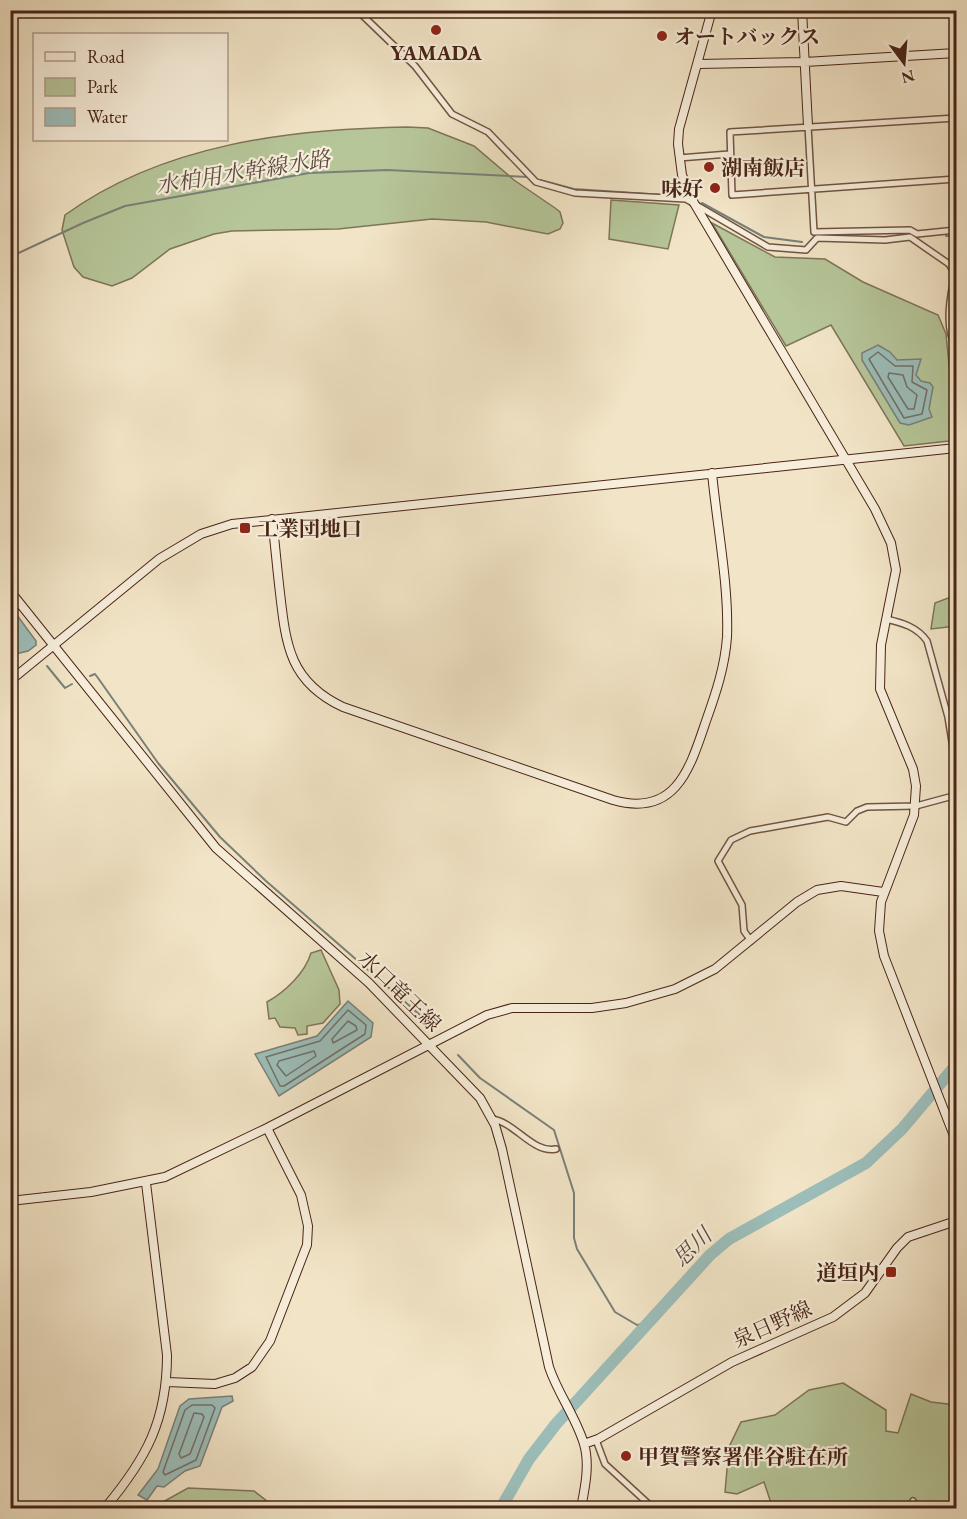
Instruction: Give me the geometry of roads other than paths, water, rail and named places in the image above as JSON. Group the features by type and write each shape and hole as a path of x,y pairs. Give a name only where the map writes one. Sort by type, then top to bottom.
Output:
{"street":[{"path":"357,10 416,66 452,114 488,132 536,182 575,193 666,196 686,199 768,247 806,250 817,238 885,240 910,237 949,264 956,274 949,307 953,339 957,346"},
{"path":"712,10 698,64 684,103 679,129 679,158 682,175 694,203 884,526 895,559 895,585 886,619 878,670 880,689 913,769 916,806 883,892 879,922 884,956 957,1141"},
{"path":"802,10 813,232 910,230 917,234 957,230"},
{"path":"698,64 805,62 957,53"},
{"path":"957,118 730,132 729,154 732,195 957,179"},
{"path":"679,158 729,154"},
{"path":"904,230 905,238"},
{"path":"957,353 957,361"},
{"path":"10,681 175,548 213,530 272,519 957,448"},
{"path":"272,519 287,645 296,667 312,688 333,703 350,710 613,800 645,803 666,795 688,772 721,678 727,615 712,473"},
{"name":"水口竜王線","path":"10,591 216,848 369,983 480,1098 492,1119 502,1149 546,1355 564,1404 584,1444 587,1471 581,1509"},
{"path":"751,941 744,931 742,905 718,861 731,840 750,831 828,817 846,822 857,811 867,807 916,806 955,797 955,754 948,717 927,641 921,633 907,624 886,619"},
{"path":"10,1201 146,1183 175,1173 487,1015 512,1008 592,1008 626,1003 675,989 715,969 797,902 816,890 841,886 883,892"},
{"path":"492,1119 510,1125 538,1146 549,1150 556,1149"},
{"path":"167,1382 215,1384 235,1378 252,1367 270,1341 307,1245 308,1226 301,1195 267,1128"},
{"path":"105,1509 142,1461 154,1434 167,1382 164,1332 146,1183"},
{"name":"泉日野線","path":"584,1444 596,1440 732,1362 833,1317 866,1293 897,1248 908,1237 957,1221"},
{"path":"596,1440 606,1464 653,1509"},
{"path":"908,1509 913,1501"}],"water":[{"path":"878,345 890,352 897,360 921,359 916,375 921,381 930,383 933,387 929,409 932,417 909,425 900,423 862,360 862,353"},
{"path":"11,607 36,641 36,645 28,651 11,655"},
{"path":"348,1001 373,1023 371,1037 279,1096 255,1054 317,1036"},
{"path":"232,1396 233,1401 222,1407 200,1466 185,1471 164,1487 157,1486 147,1500 138,1495 158,1469 180,1406 189,1399"}],"waterway":[{"path":"733,10 751,15 797,13"},
{"name":"水柏用水幹線水路","path":"10,257 125,206 309,173 387,170 528,177"},
{"name":"水柏用水幹線水路","path":"540,180 574,189 679,196"},
{"name":"水柏用水幹線水路","path":"702,203 764,237 802,242"},
{"name":"水柏用水幹線水路","path":"946,236 956,235"},
{"path":"47,666 65,688 72,684"},
{"path":"90,676 95,674 158,763 220,837 266,881 428,1022"},
{"path":"458,1055 480,1078 554,1130 574,1193 574,1238 577,1249 615,1312 637,1325 648,1323"},
{"name":"思川","path":"501,1508 529,1459 556,1424 710,1255 729,1239 866,1163 902,1129 956,1065"}],"place":[{"name":"YAMADA","path":"436,30"},
{"name":"オートバックス","path":"662,36"},
{"name":"湖南飯店","path":"709,167"},
{"name":"味好","path":"715,188"},
{"name":"工業団地口","path":"245,528"},
{"name":"道垣内","path":"891,1272"},
{"name":"甲賀警察署伴谷駐在所","path":"626,1456"}]}
